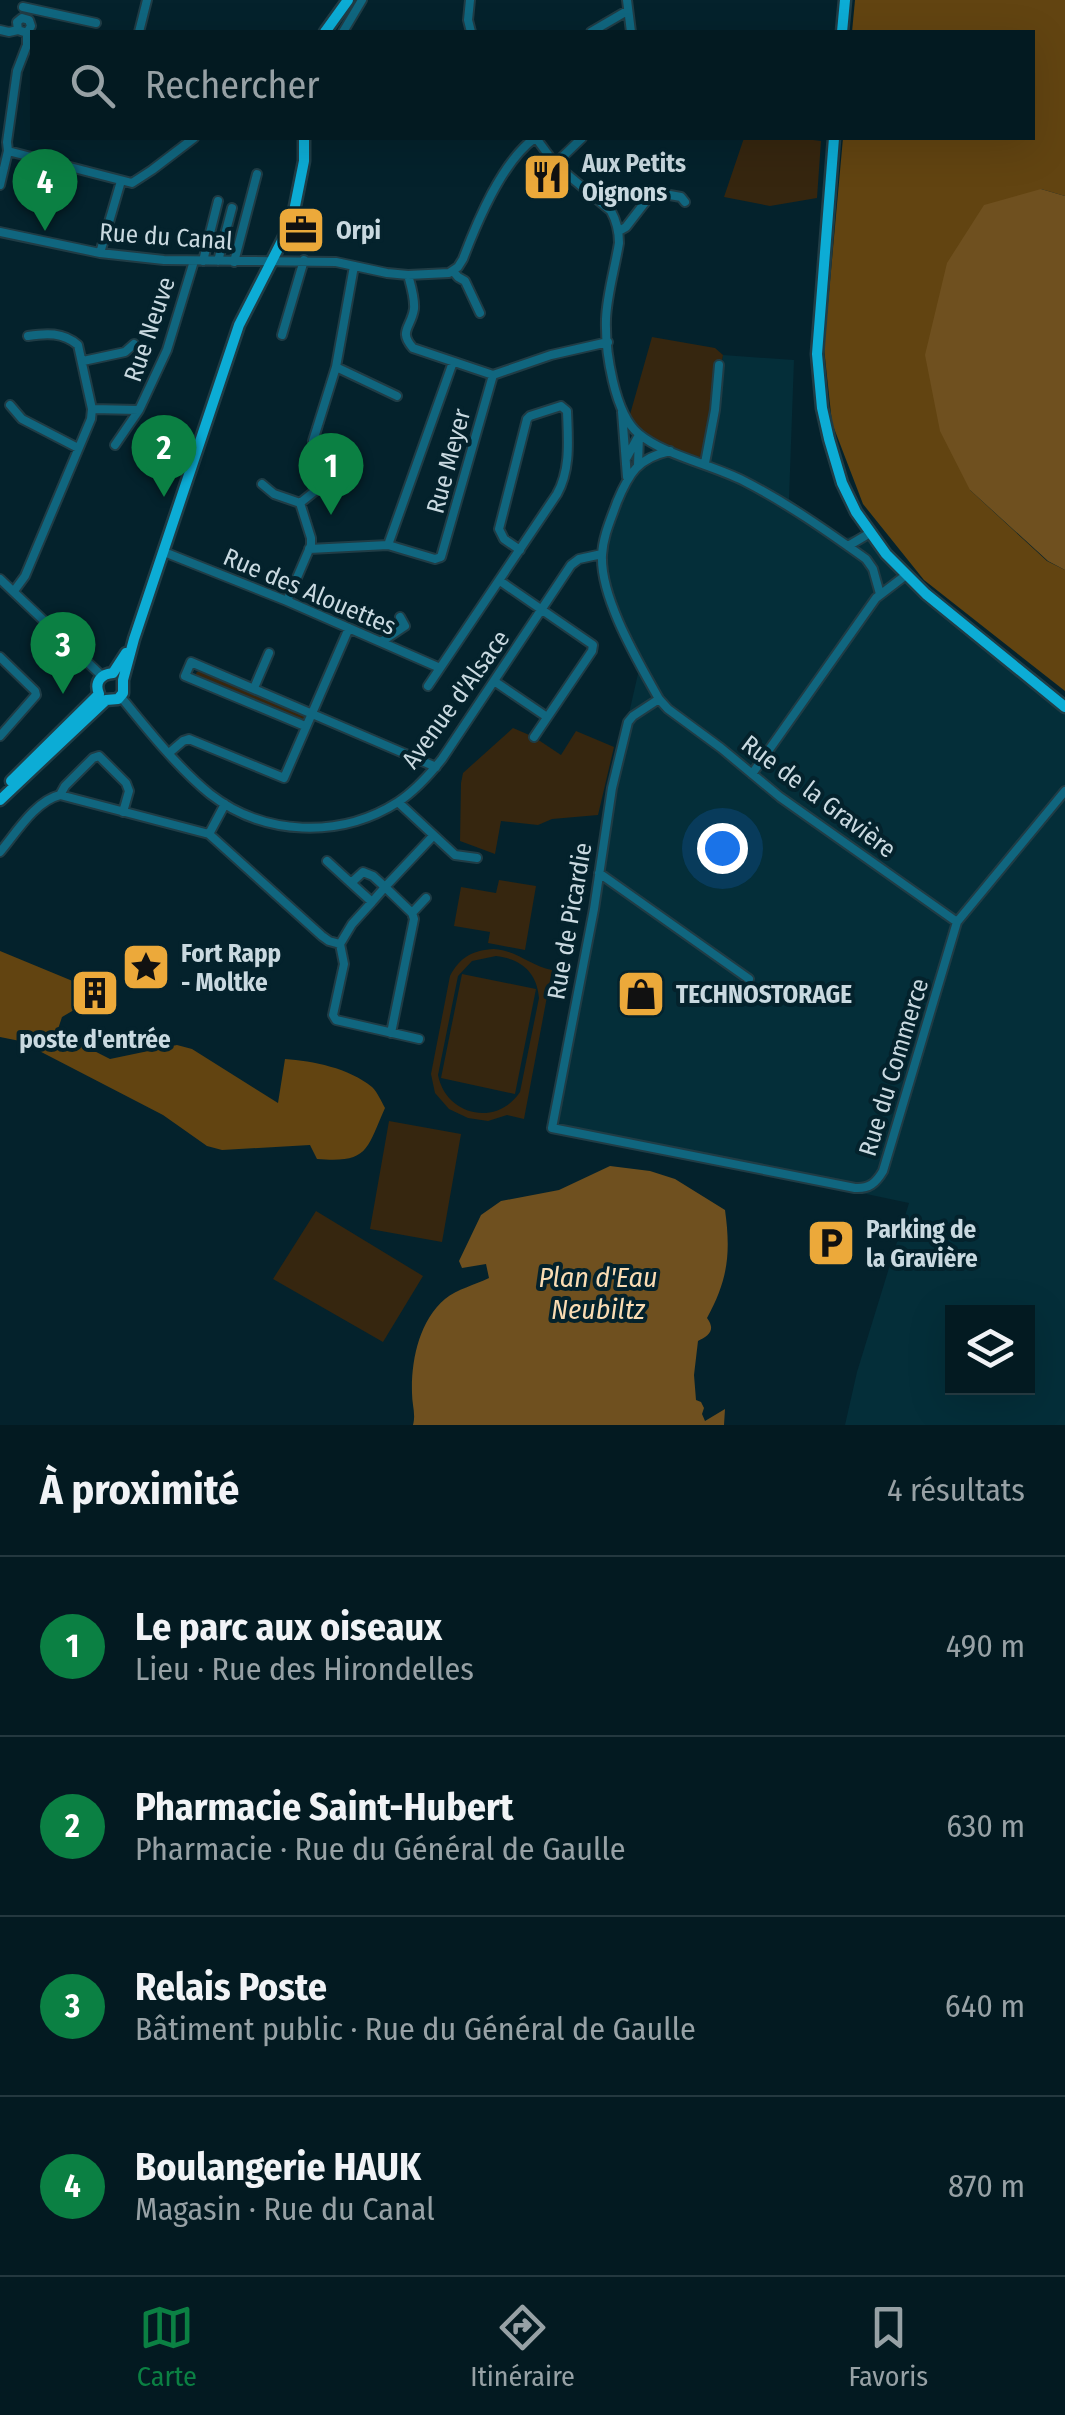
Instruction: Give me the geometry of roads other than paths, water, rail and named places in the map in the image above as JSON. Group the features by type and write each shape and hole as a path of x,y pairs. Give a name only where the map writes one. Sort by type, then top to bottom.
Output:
{"main road":[{"path":"326,30 348,0"},
{"path":"842,30 845,0"},
{"path":"102,697 97,686 113,676 134,639 236,332 285,235 304,162 304,140"},
{"path":"834,140 817,354 828,439 842,482 870,533 906,575 1065,707"},
{"path":"102,697 121,697 125,689 113,676"},
{"path":"0,791 102,697"},
{"path":"0,800 102,697"}],"street":[{"path":"140,30 147,0"},
{"path":"344,30 362,0"},
{"path":"470,0 470,30"},
{"path":"627,0 631,30"},
{"path":"0,30 30,30 31,24 24,18 24,3 96,23"},
{"path":"594,30 627,11"},
{"path":"0,184 18,71 27,45 22,31"},
{"path":"8,151 132,183 191,140"},
{"path":"480,313 465,281 453,271 463,260 498,182 532,140"},
{"path":"537,140 555,164 611,211 620,231 606,315 612,378 622,412 627,477"},
{"path":"555,164 580,140"},
{"path":"234,262 257,174"},
{"path":"100,252 121,181"},
{"path":"620,231 653,192 680,197 684,202"},
{"name":"Rue Neuve","path":"114,446 146,399 167,350 218,201"},
{"path":"218,262 232,208"},
{"name":"Rue du Canal","path":"0,232 100,252 198,261 336,262 408,275 453,271"},
{"path":"282,335 304,260"},
{"path":"300,503 329,475 313,441 336,367 354,266"},
{"path":"408,275 414,308 406,340 413,348 453,362 492,375 551,355 608,342"},
{"path":"14,591 25,576 92,409 74,340 50,333 28,336"},
{"path":"82,360 125,352 134,344"},
{"path":"309,550 388,545 453,362"},
{"path":"704,463 719,365"},
{"path":"336,367 398,396"},
{"name":"Rue Meyer","path":"388,545 441,558 492,375"},
{"path":"10,405 22,419 78,448"},
{"path":"428,686 500,580 520,550 557,494 565,475 568,450 567,411 561,406 527,419 500,529 504,540 520,550"},
{"name":"Rue Neuve","path":"92,409 139,410"},
{"path":"622,412 639,435 743,480 848,546 866,559 880,594"},
{"path":"626,458 639,435"},
{"path":"638,466 639,435"},
{"path":"602,554 627,477 656,454 670,451"},
{"path":"262,484 274,494 300,503"},
{"path":"287,602 311,538 300,503"},
{"path":"848,546 870,533"},
{"name":"Rue des Alouettes","path":"164,552 440,668"},
{"name":"Avenue d'Alsace","path":"121,697 195,781 225,804 279,826 311,828 361,820 398,802 436,767 574,563 602,554"},
{"name":"Rue de la Gravière","path":"602,554 605,587 640,664 668,710 780,796 957,922"},
{"path":"752,774 880,594 906,575"},
{"path":"0,578 113,676"},
{"path":"500,580 593,645 534,737"},
{"path":"381,642 404,626 400,617"},
{"path":"170,752 188,739 284,778 349,628"},
{"path":"254,688 269,652"},
{"path":"0,658 36,691 0,736"},
{"path":"305,726 184,676 191,662 436,767"},
{"path":"494,681 548,717"},
{"name":"Rue de Picardie","path":"552,1128 612,788 628,722 658,699"},
{"path":"60,796 65,786 99,756 126,782 123,812"},
{"name":"Rue du Commerce","path":"552,1128 855,1188 876,1182 883,1172 957,922 1065,791"},
{"path":"0,852 38,809 50,798 60,796 210,834 322,936 340,944"},
{"path":"398,802 454,855 477,858"},
{"path":"210,834 225,804"},
{"path":"419,1040 341,1023 334,1018 344,964 340,944 352,924 433,836"},
{"path":"326,861 372,902"},
{"path":"351,882 366,872 412,913 391,1033"},
{"path":"599,873 748,979"},
{"path":"412,913 426,898"}],"water":[{"path":"1041,189 1065,196 1065,570 1048,561 970,490 940,431 925,355 947,263 984,205"},
{"name":"Plan d'Eau Neubiltz","path":"610,1166 675,1179 725,1210 726,1266 707,1318 710,1332 698,1341 694,1375 696,1400 704,1408 705,1421 725,1409 724,1425 413,1425 413,1368 418,1342 429,1318 450,1296 489,1278 486,1264 462,1268 459,1261 481,1215 501,1201 559,1190"}],"place":[{"name":"Aux Petits Oignons","path":"547,177"},
{"name":"Orpi","path":"301,230"},
{"name":"Boulangerie HAUK","path":"45,231"},
{"name":"Pharmacie Saint-Hubert","path":"164,497"},
{"name":"Le parc aux oiseaux","path":"331,515"},
{"name":"Relais Poste","path":"63,694"},
{"name":"Fort Rapp - Moltke","path":"146,967"},
{"name":"poste d'entrée","path":"95,993"},
{"name":"TECHNOSTORAGE","path":"641,994"},
{"name":"Parking de la Gravière","path":"831,1243"}]}
